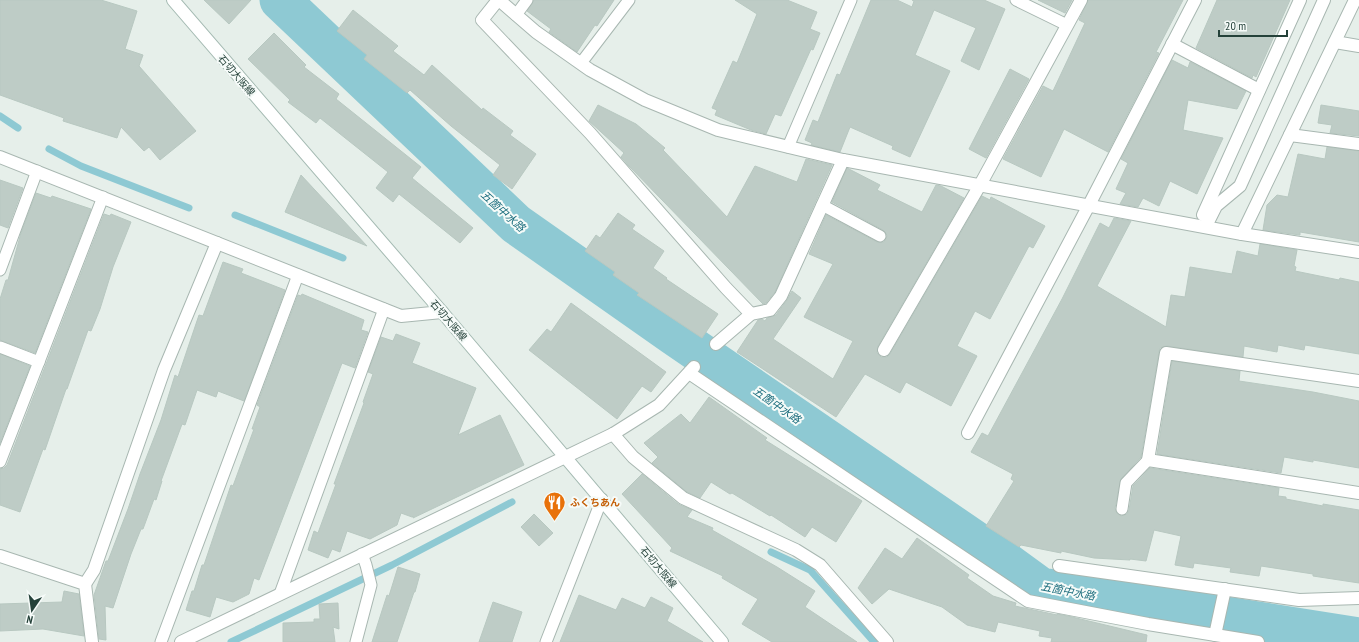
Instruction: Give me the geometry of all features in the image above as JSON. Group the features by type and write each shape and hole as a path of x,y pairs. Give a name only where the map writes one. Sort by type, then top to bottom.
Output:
{"street":[{"name":"石切大阪線","path":"172,0 442,312 722,642"},
{"path":"751,314 726,288 590,133 482,20 499,0 536,32 581,63 645,100 718,130 843,160 1242,234 1359,252"},
{"path":"884,350 980,185 1081,0"},
{"path":"968,434 1195,0"},
{"path":"1202,226 1259,90 1300,0"},
{"path":"1202,226 1216,206 1240,186 1324,0"},
{"path":"1242,234 1355,0"},
{"path":"1335,42 1359,46"},
{"path":"1172,44 1259,90"},
{"path":"1290,135 1359,144"},
{"path":"0,157 401,316 442,312"},
{"path":"716,344 751,314 770,310 781,296 843,160"},
{"path":"92,642 85,584 94,570 164,370 217,243"},
{"path":"1359,381 1166,353 1148,460 1359,493"},
{"path":"181,642 280,594 364,560 613,434 659,405 691,370 1028,601 1148,624 1258,642"},
{"path":"613,434 633,457 682,498 796,550 820,565 888,642"},
{"path":"0,556 85,584"},
{"path":"1059,566 1299,600 1359,598"},
{"path":"1215,635 1225,589"}],"lane":[{"path":"516,15 527,0"},
{"path":"581,63 629,0"},
{"path":"788,147 851,0"},
{"path":"1016,0 1068,25"},
{"path":"0,270 36,171"},
{"path":"0,462 103,197"},
{"path":"822,205 880,236"},
{"path":"161,642 298,275"},
{"path":"280,594 384,309"},
{"path":"0,347 39,362"},
{"path":"1122,509 1126,483 1148,460"},
{"path":"546,642 602,499"},
{"path":"356,642 371,585 364,560"}],"building":[{"path":"0,0 101,0 137,11 125,49 143,55 139,66 196,131 160,160 149,147 144,151 121,127 117,138 63,121 64,118 0,95"},
{"path":"204,0 251,0 229,24"},
{"path":"534,0 614,0 597,26 595,25 577,52 549,32 551,29 527,11"},
{"path":"735,0 787,0 817,12 810,29 820,33 813,50 811,49 781,116 775,114 766,134 751,130 715,115 717,110 712,108 733,61 737,63 757,14"},
{"path":"871,0 897,0 912,7 914,1 912,0 984,0 1005,9 979,70 961,61 976,28 934,10 915,55 950,71 910,157 892,149 893,146 850,127 840,152 811,145 812,143 805,140 813,120 818,122 837,74 840,75"},
{"path":"1038,0 1072,0 1065,13"},
{"path":"1088,0 1183,0 1156,52 1159,53 1108,152 1064,129 1041,177 1003,159 1043,86 1053,91 1085,23 1079,20"},
{"path":"1217,0 1290,0 1256,77 1253,75 1252,78 1196,48"},
{"path":"353,10 398,46 393,51 424,75 432,65 482,110 483,108 513,131 510,135 536,154 512,189 493,175 500,165 451,126 410,90 407,93 364,59 367,55 337,31"},
{"path":"274,33 306,65 304,67 339,94 336,99 421,167 412,178 473,228 460,243 399,194 393,202 376,188 388,172 320,118 316,123 288,102 290,100 248,59"},
{"path":"1172,60 1188,68 1190,62 1246,91 1237,109 1188,100 1183,130 1223,138 1197,194 1170,181 1159,206 1143,198 1138,207 1120,204 1126,193 1116,189 1128,163 1121,159"},
{"path":"1010,69 1029,79 986,158 969,149"},
{"path":"598,105 636,124 665,148 663,150 727,217 755,166 797,182 806,159 832,165 775,292 766,303 763,304 629,166 621,157 624,153 589,121"},
{"path":"1321,105 1359,111 1359,136 1330,133 1332,125 1318,123"},
{"path":"1327,147 1359,151 1359,242 1300,232 1300,235 1263,230 1267,205 1277,195 1288,197 1298,154 1325,159"},
{"path":"847,168 880,185 877,190 922,212 936,185 964,198 878,346 877,353 881,357 887,357 890,354 982,196 990,200 991,197 1045,226 1033,248 1029,246 990,319 975,311 957,346 977,356 951,406 906,382 900,393 865,374 836,417 737,352 758,320 762,319 765,321 767,318 776,315 792,291 801,298 773,339 833,379 853,341 804,317 833,264 809,254 826,215 877,242 884,242 887,236 883,230 832,202"},
{"path":"301,175 367,246 285,212"},
{"path":"0,180 23,188 8,228 0,225"},
{"path":"36,193 51,198 52,196 91,209 35,353 0,340 0,299 6,280 8,280 21,233"},
{"path":"618,213 635,225 632,229 664,251 653,268 667,278 666,279 718,314 702,338 637,295 639,293 613,275 615,272 585,251 596,235 600,238"},
{"path":"104,214 110,216 111,214 131,222 113,267 100,309 91,331 88,330 45,450 43,449 20,512 0,505 0,469 7,465"},
{"path":"1114,218 1131,221 1097,286 1166,327 1171,295 1185,297 1190,267 1232,274 1237,251 1258,256 1260,244 1297,250 1294,266 1296,267 1295,271 1339,280 1340,278 1359,282 1359,354 1305,345 1304,350 1278,345 1277,352 1244,346 1243,357 1167,346 1160,348 1141,457 1121,479 1115,508 1116,512 1121,516 1127,514 1133,486 1150,468 1279,488 1278,496 1286,497 1286,499 1323,506 1323,504 1359,510 1359,583 1261,566 1259,576 1230,572 1231,568 1194,563 1193,568 1175,565 1181,536 1154,530 1146,561 1094,558 1021,545 1019,547 986,526 1014,481 1011,479 1013,474 971,452 982,433 988,436 1062,299 1100,223 1109,228"},
{"path":"223,262 243,269 241,273 285,290 244,401 218,391 216,397 197,390 185,425 182,424 161,481 156,500 154,499 143,529 141,529 131,554 113,608 105,606 106,640 99,639 94,595 161,420 175,375 178,377 199,315 203,316"},
{"path":"302,294 364,320 361,330 368,332 355,368 342,363 259,580 254,578 249,594 233,602 216,597 210,617 186,610 202,565 204,565 231,485 233,486 254,429 252,429 260,407 257,405 298,295 301,296"},
{"path":"571,303 666,372 651,392 642,386 617,419 529,350 547,329 551,332"},
{"path":"396,334 420,343 412,363 476,388 458,435 500,415 524,465 413,518 413,516 412,517 401,513 397,525 370,539 347,531 340,552 332,549 328,558 308,550 314,531 318,533 336,484 334,484 364,403 363,402 373,374 368,372 381,337 393,341"},
{"path":"0,354 30,366 0,443"},
{"path":"1172,361 1240,371 1239,381 1313,392 1359,401 1359,468 1313,460 1313,462 1284,457 1281,473 1157,454"},
{"path":"709,397 767,438 765,440 862,501 836,542 812,527 805,537 771,515 770,516 732,493 730,494 711,482 700,498 687,492 652,463 658,457 644,443 681,414 690,423"},
{"path":"642,474 678,504 692,510 687,517 713,528 712,530 777,567 815,591 805,607 857,642 772,642 742,624 758,599 722,578 723,576 670,551 672,548 622,494"},
{"path":"534,514 553,533 539,546 521,527"},
{"path":"917,538 969,575 967,578 993,596 1016,603 1015,606 1072,617 1147,635 1146,642 1051,642 1052,638 1039,636 1040,631 998,622 995,632 967,625 942,607 889,589 872,604 858,588 885,548 902,559"},
{"path":"398,567 420,574 415,592 397,642 372,642 387,595 389,596"},
{"path":"64,591 79,594 84,636 43,629 0,631 0,604 62,602"},
{"path":"579,595 616,610 622,598 645,608 651,597 673,608 667,621 703,642 560,642"},
{"path":"493,602 522,612 512,642 479,642"},
{"path":"338,603 339,629 333,627 335,642 283,642 283,623 314,622 314,619 320,619 319,604"}],"waterway":[{"name":"五箇中水路","path":"280,0 516,224 1041,588 1359,638"},
{"path":"0,116 18,128"},
{"path":"49,149 81,166 189,208"},
{"path":"235,215 343,258"},
{"path":"231,642 392,565 512,502"},
{"path":"771,552 810,570 874,642"}],"place":[{"name":"ふくちあん","path":"555,522"}]}
